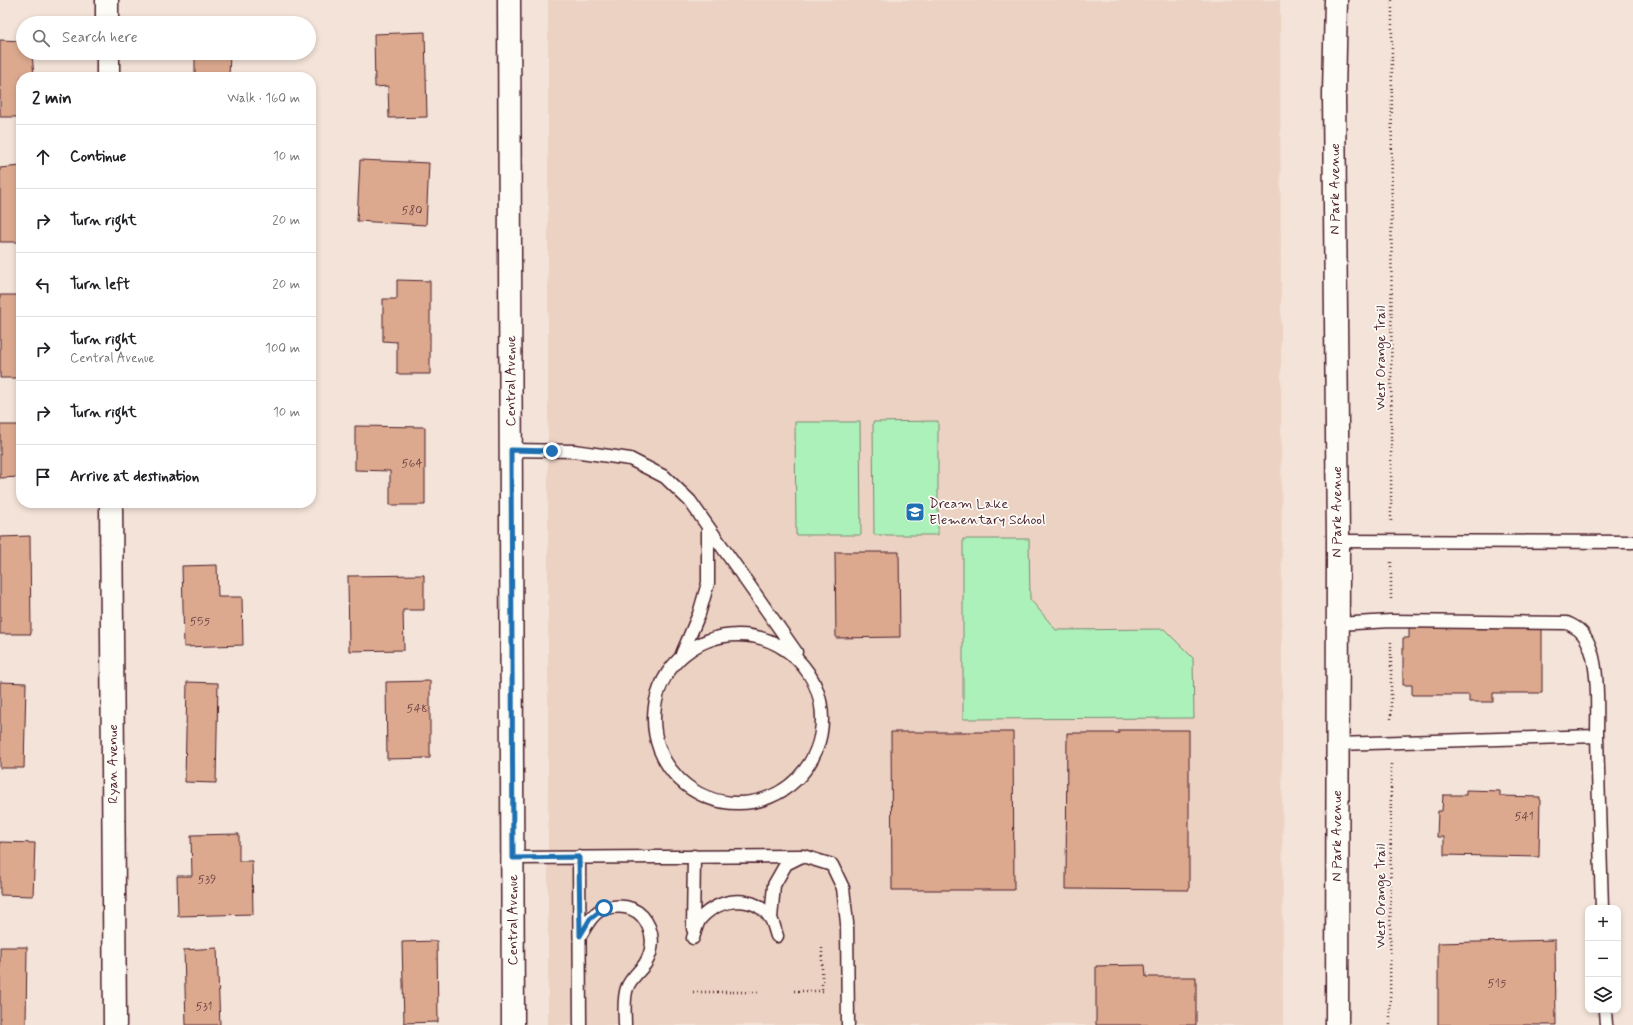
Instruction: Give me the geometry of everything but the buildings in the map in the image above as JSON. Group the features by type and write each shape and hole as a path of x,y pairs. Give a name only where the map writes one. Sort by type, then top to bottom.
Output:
{"street":[{"path":"107,0 107,16"},
{"name":"Central Avenue","path":"509,0 513,1025"},
{"name":"N Park Avenue","path":"1336,0 1334,94 1338,541 1337,1025"},
{"path":"108,60 108,72"},
{"name":"Ryan Avenue","path":"111,508 115,1025"}],"lane":[{"path":"511,450 574,451 630,459 665,476 690,501 808,670 821,696 823,725 816,753 800,777 776,795 748,803 721,802 696,792 674,775 660,752 653,726 655,700 665,675 682,654 699,614 708,583 708,528"},
{"path":"1338,541 1633,542"},
{"path":"1337,624 1391,621 1567,623 1580,631 1586,641 1594,662 1597,689 1602,905"},
{"path":"682,654 706,640 732,634 761,636 788,649 808,670"},
{"path":"1337,744 1597,736"},
{"path":"694,856 693,938 700,918 716,906 736,900 757,905 771,918"},
{"path":"513,858 803,856 832,865 843,888 847,923 848,1025"},
{"path":"777,936 771,918 774,885 786,864 803,856"},
{"path":"579,857 580,1025"},
{"path":"580,936 590,919 604,908 624,906 638,911 649,924 652,935 651,948 646,962 627,989 625,1025"},
{"path":"1605,1013 1606,1025"}],"path":[{"name":"West Orange Trail","path":"1391,716 1392,0"},
{"name":"West Orange Trail","path":"1390,1025 1391,767"},
{"path":"822,948 822,991"},
{"path":"794,991 826,990"},
{"path":"693,992 761,992"}],"shaded area":[{"name":"Dream Lake Elementary School","path":"548,0 1280,0 1283,1025 548,1025"}],"green space":[{"path":"938,421 938,535 874,535 873,422"},
{"path":"795,422 860,422 861,535 796,535"},
{"path":"963,539 1029,539 1030,599 1056,630 1164,629 1193,658 1194,718 963,719"}],"place":[{"name":"Dream Lake Elementary School","path":"915,512"}],"route":[{"path":"552,451 511,450 513,858 579,857 580,936 590,919 604,908"}]}
